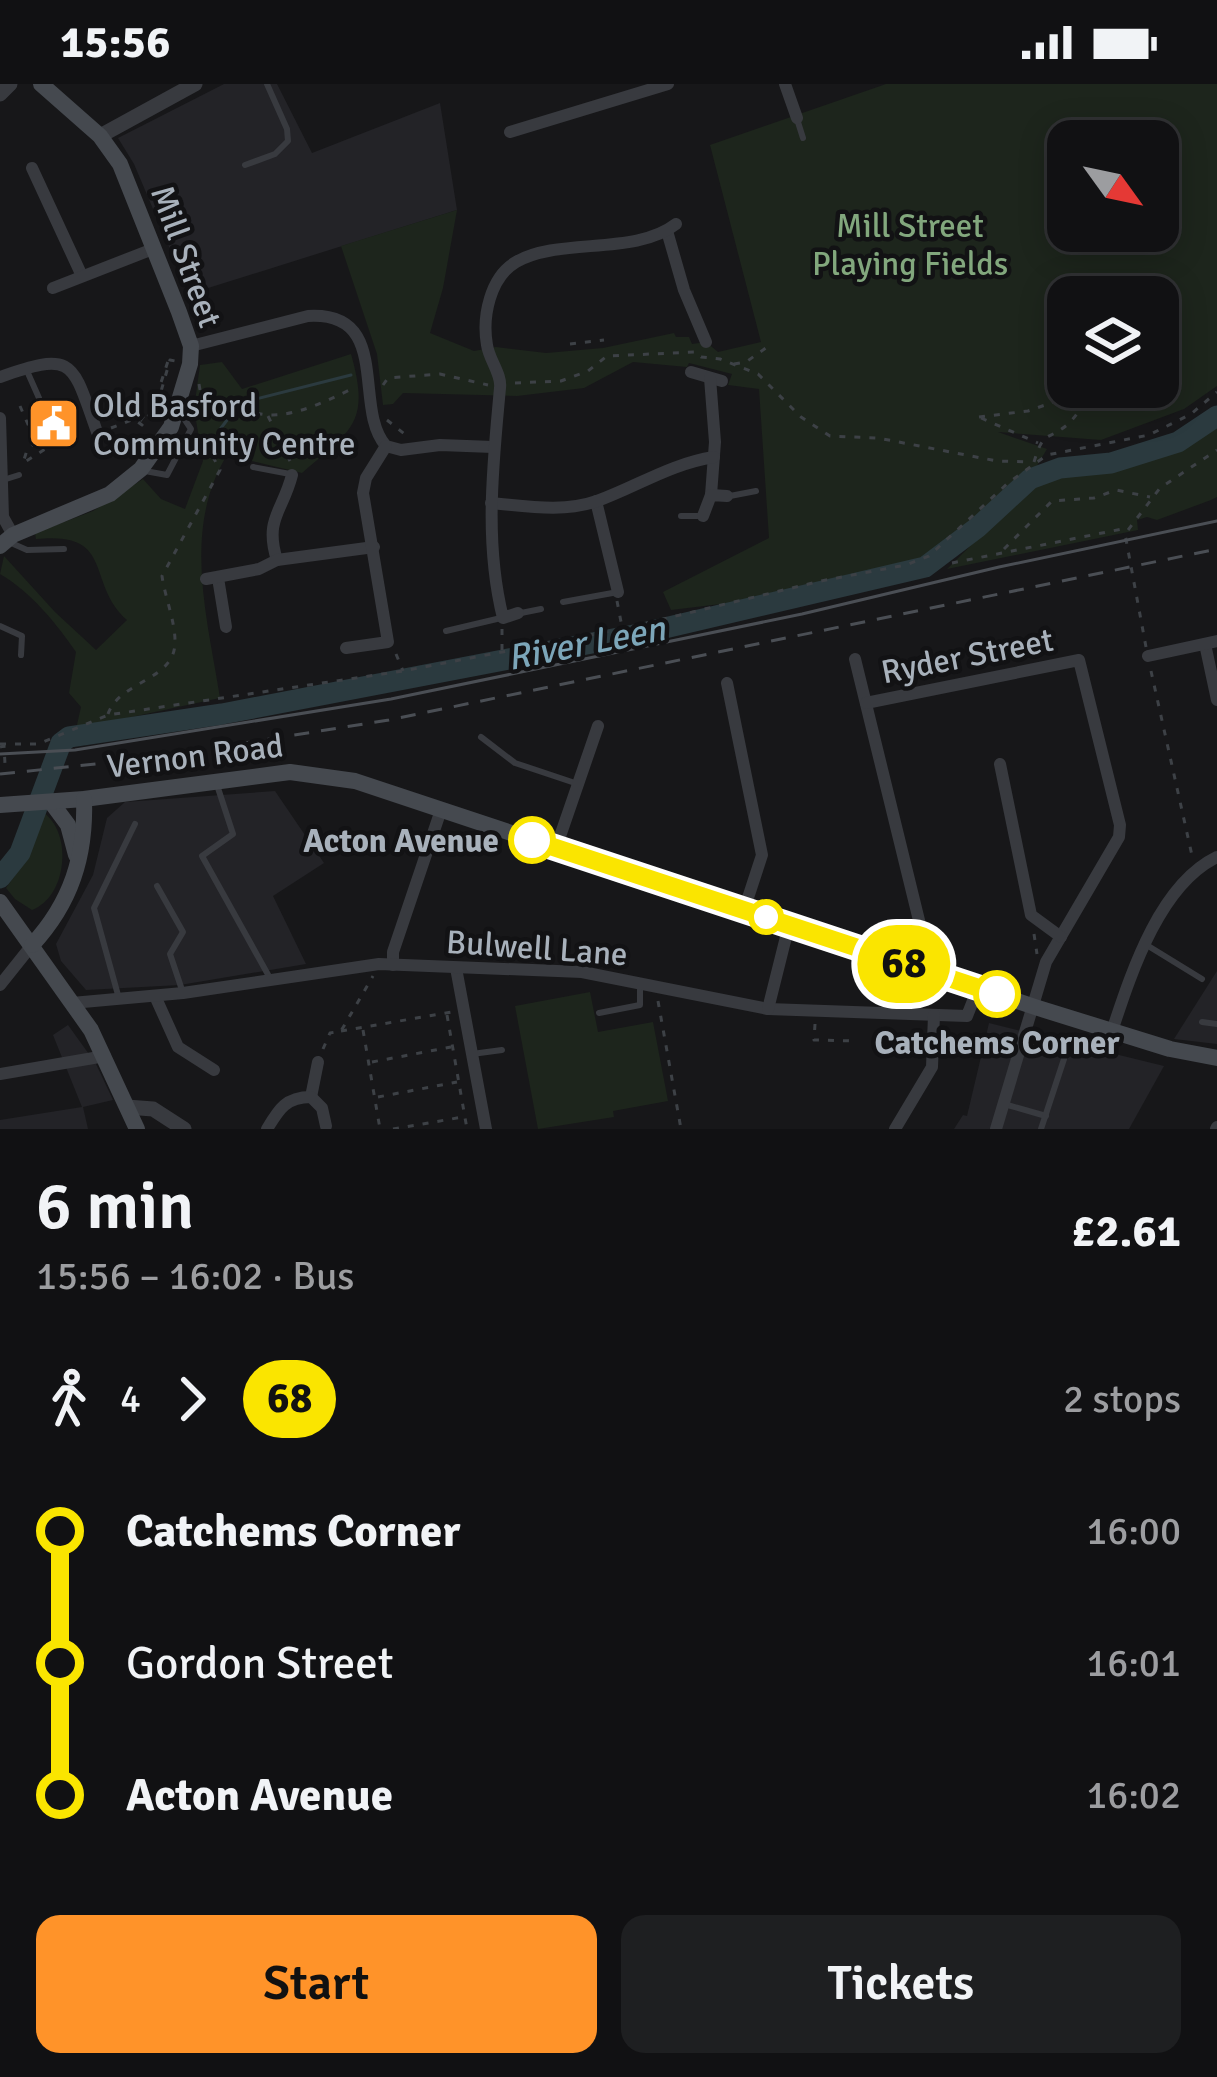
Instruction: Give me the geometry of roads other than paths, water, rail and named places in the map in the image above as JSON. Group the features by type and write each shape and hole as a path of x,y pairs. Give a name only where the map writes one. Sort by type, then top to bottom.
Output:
{"main road":[{"name":"Mill Street","path":"6,540 110,494 141,470 184,417 188,357 119,164 100,136 41,84"},
{"name":"Vernon Road","path":"0,805 290,772 321,773 1035,1007 1170,1049 1217,1058"},
{"path":"32,946 50,926 79,867 84,799"},
{"path":"51,802 68,825 79,867"},
{"path":"0,902 105,1055 136,1129"}],"street":[{"path":"0,94 10,84"},
{"path":"100,136 195,84"},
{"path":"510,132 668,84"},
{"path":"784,84 796,118"},
{"path":"32,168 82,276"},
{"path":"510,616 492,560 493,448 501,385 486,343 497,279 514,263 531,256 672,227 684,290 706,341"},
{"path":"53,288 153,249"},
{"path":"188,357 308,316 326,316 346,326 362,346 376,431 386,446 401,450 493,448"},
{"path":"0,377 56,360 68,366 94,422 74,418"},
{"path":"691,372 716,379 711,495 703,516"},
{"path":"0,418 6,540"},
{"path":"346,648 388,642 363,493 366,478 386,446"},
{"path":"491,503 547,508 596,501 660,470 714,457"},
{"path":"277,560 271,524 288,494 292,475"},
{"path":"711,495 727,496"},
{"path":"596,501 618,592"},
{"path":"226,627 212,579 277,560 374,547"},
{"path":"1148,655 1211,643 1217,700"},
{"path":"855,659 927,953 924,970"},
{"name":"Ryder Street","path":"866,703 1079,660 1120,825 1119,837 1060,937"},
{"path":"733,691 763,855 744,910"},
{"path":"556,848 598,726"},
{"path":"996,1129 1040,978 1060,937 1031,915 1011,778 1000,764"},
{"path":"386,965 441,810"},
{"path":"1112,1031 1145,944 1195,868 1217,857"},
{"path":"768,1009 789,925"},
{"path":"0,986 32,946"},
{"name":"Bulwell Lane","path":"72,1003 386,965 582,972 768,1009 934,1015"},
{"path":"456,968 486,1129"},
{"path":"895,1129 932,1067 934,1015 967,1016 978,988"},
{"path":"155,996 178,1047 214,1070"},
{"path":"0,1074 105,1055"},
{"path":"310,1097 318,1062"},
{"path":"266,1129 281,1106 294,1097 310,1097 322,1108 326,1126"},
{"path":"127,1107 153,1109 184,1129"}],"lane":[{"path":"245,165 275,154 288,141 267,84"},
{"path":"796,118 803,138"},
{"path":"26,368 39,398"},
{"path":"253,467 292,475"},
{"path":"3,480 20,475"},
{"path":"727,496 756,491"},
{"path":"681,516 703,516"},
{"path":"6,540 28,550 64,549"},
{"path":"563,602 618,592"},
{"path":"446,631 541,609"},
{"path":"0,626 22,636 21,655"},
{"path":"481,737 515,763 578,784"},
{"path":"216,782 233,834 202,856 272,980"},
{"path":"119,999 94,908 135,824"},
{"path":"157,886 183,932 170,954 183,993"},
{"path":"1145,944 1202,979"},
{"path":"599,1013 640,1005 640,982"},
{"path":"1202,1022 1217,1024"},
{"path":"472,1054 502,1050"},
{"path":"1041,1129 1064,1059"},
{"path":"1004,1104 1046,1116"}],"waterway":[{"path":"221,428 234,411 252,400 351,375"},
{"name":"River Leen","path":"0,878 20,853 61,743 69,737 222,714 639,634 925,567 1030,479 1060,468 1111,463 1178,442 1217,416"}],"tram line":[{"path":"0,754 75,750 391,699 1217,521"}],"railway":[{"path":"0,774 143,759 389,720 1217,549"}],"place":[{"name":"Old Basford Community Centre","path":"54,424"},
{"name":"Acton Avenue","path":"532,840"},
{"name":"Catchems Corner","path":"997,994"}],"park label":[{"name":"Mill Street Playing Fields","path":"910,244"}]}
